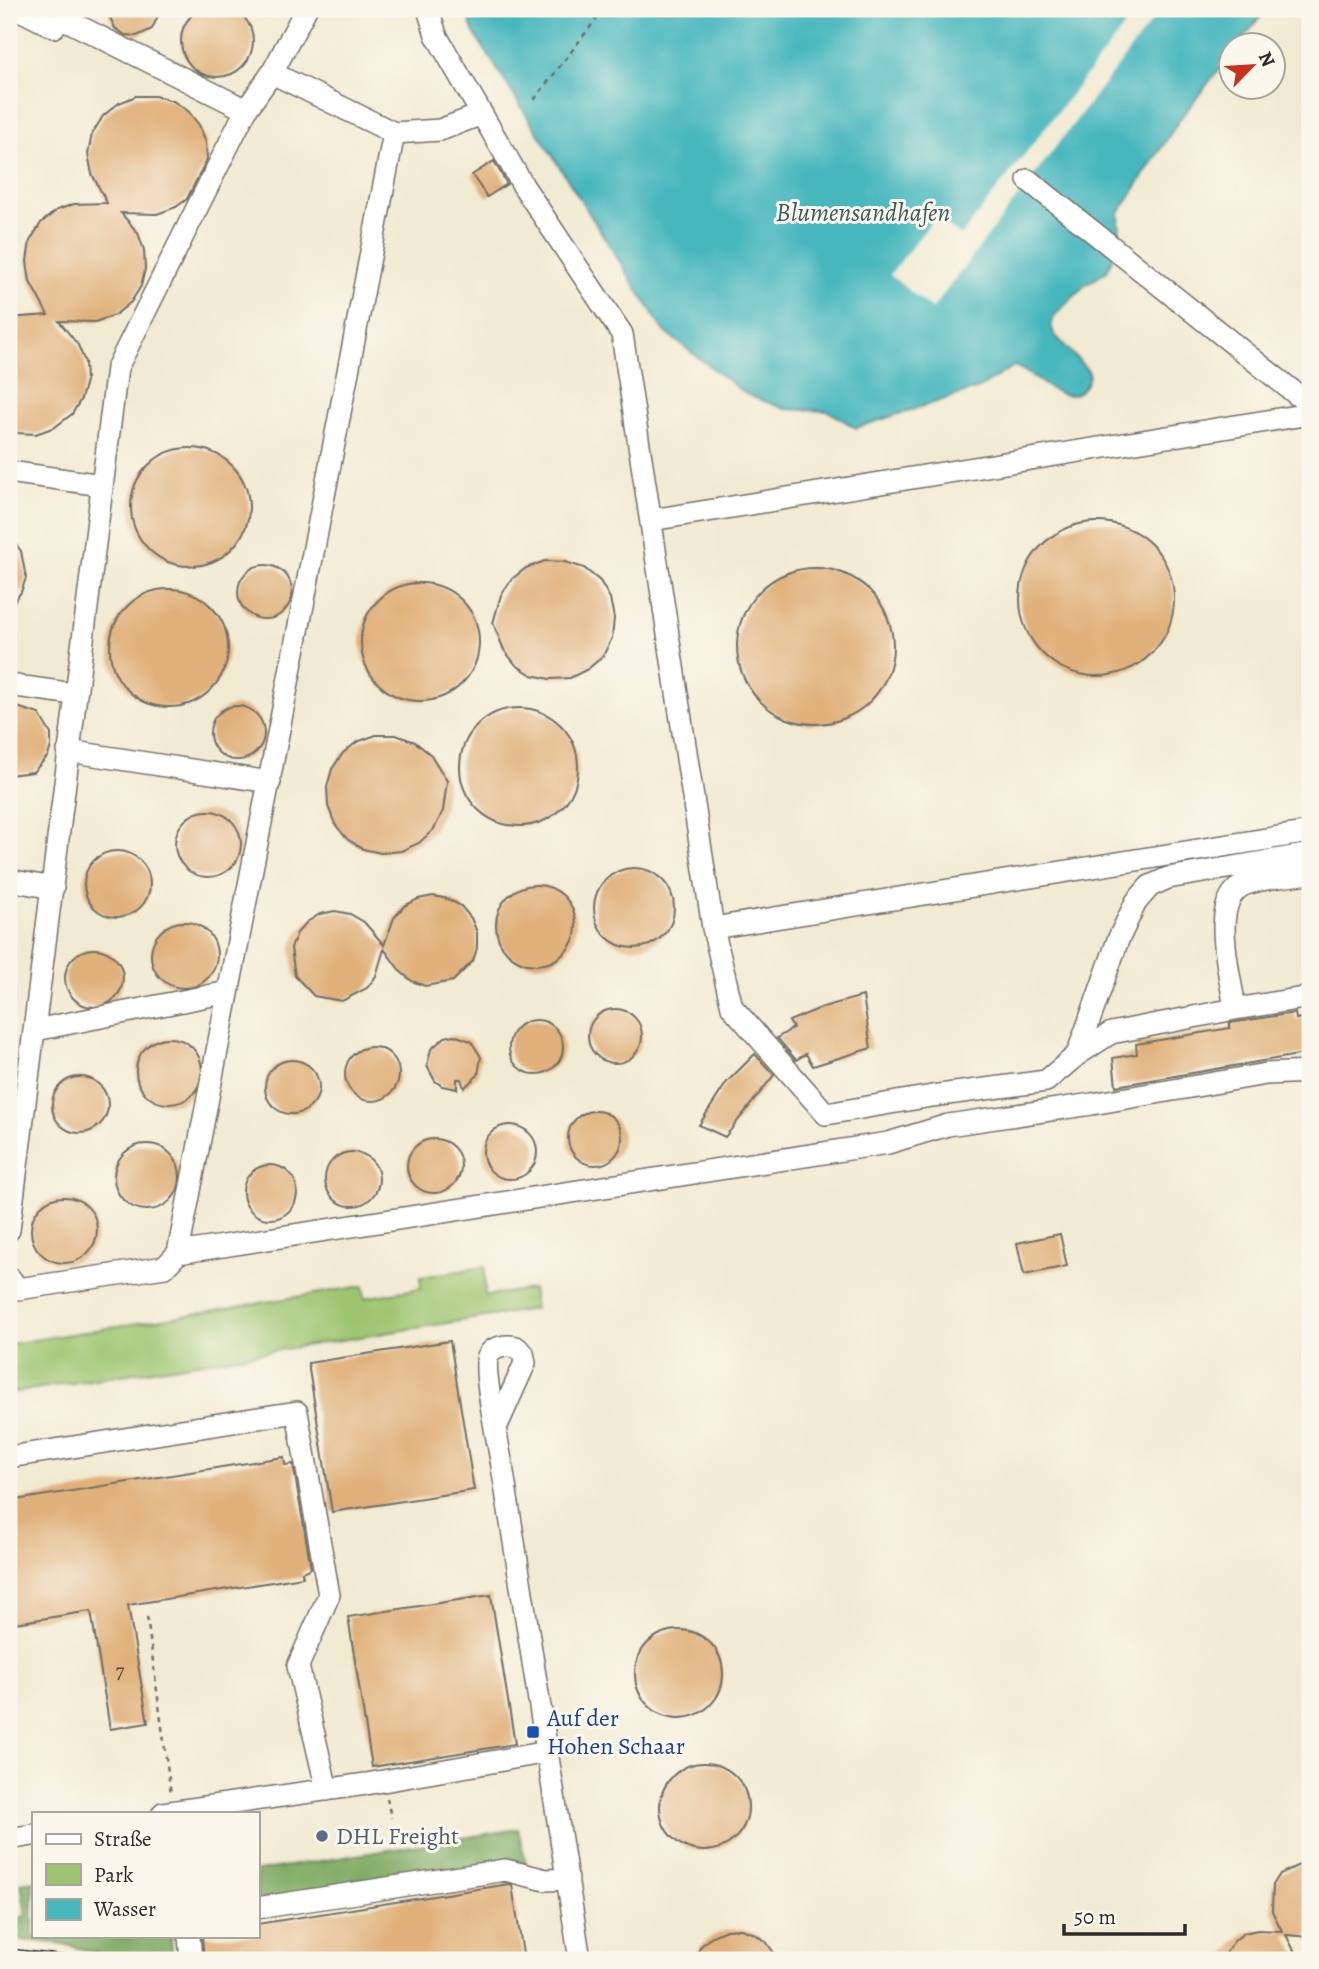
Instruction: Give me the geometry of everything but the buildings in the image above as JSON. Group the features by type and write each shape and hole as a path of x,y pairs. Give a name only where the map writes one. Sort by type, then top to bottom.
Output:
{"street":[{"path":"18,9 58,23 246,110"},
{"path":"9,1230 53,888 74,694 117,368 246,110 272,73 306,9"},
{"path":"428,9 436,35 524,187 622,334 713,928 732,1007 826,1114 1046,1081 1077,1055 1111,1033 1310,997"},
{"path":"272,73 394,132 440,130 482,114"},
{"path":"9,1277 18,1289 164,1267 178,1253 394,132"},
{"path":"1028,180 1307,404"},
{"path":"651,520 1307,404"},
{"path":"9,472 102,485"},
{"path":"9,685 74,694"},
{"path":"68,751 270,782"},
{"path":"713,928 1310,832"},
{"path":"1077,1055 1118,940 1136,902 1150,886 1168,878 1310,854"},
{"path":"1235,1009 1223,917 1229,896 1246,884 1310,873"},
{"path":"9,880 53,888"},
{"path":"35,1030 228,992"},
{"path":"178,1253 888,1143 948,1125 1266,1074 1310,1072"},
{"path":"9,1457 297,1412 329,1595 298,1666 327,1790"},
{"path":"496,1428 580,1960"},
{"path":"169,1812 327,1790 548,1752"},
{"path":"9,1839 32,1835"},
{"path":"259,1908 505,1870 547,1880 568,1879"},
{"path":"189,1938 191,1960"}],"path":[{"path":"534,100 604,9"},
{"path":"147,1617 170,1792 169,1812"}],"green space":[{"path":"485,1267 485,1296 532,1289 535,1309 9,1393 9,1344 363,1286 365,1298 421,1288 420,1277"},
{"path":"518,1829 526,1864 501,1863 259,1900 259,1871"},
{"path":"32,1881 32,1938 171,1938 172,1953 179,1960 121,1960 64,1944 9,1939 9,1919 26,1916 21,1883"}],"water":[{"name":"Blumensandhafen","path":"466,9 1267,9 1248,32 1218,32 1218,71 1180,119 1119,213 1120,238 1107,271 1083,287 1055,315 1051,325 1054,334 1089,372 1084,387 1076,393 1058,393 1014,366 979,388 856,428 828,411 785,409 746,394 664,331 473,31"}],"pier":[{"path":"1138,9 1161,9 932,309 890,275 935,217 961,236"}],"railway":[{"path":"9,1952 74,1960"}],"place":[{"name":"Auf der Hohen Schaar","path":"533,1732"},
{"name":"DHL Freight","path":"322,1836"}]}
